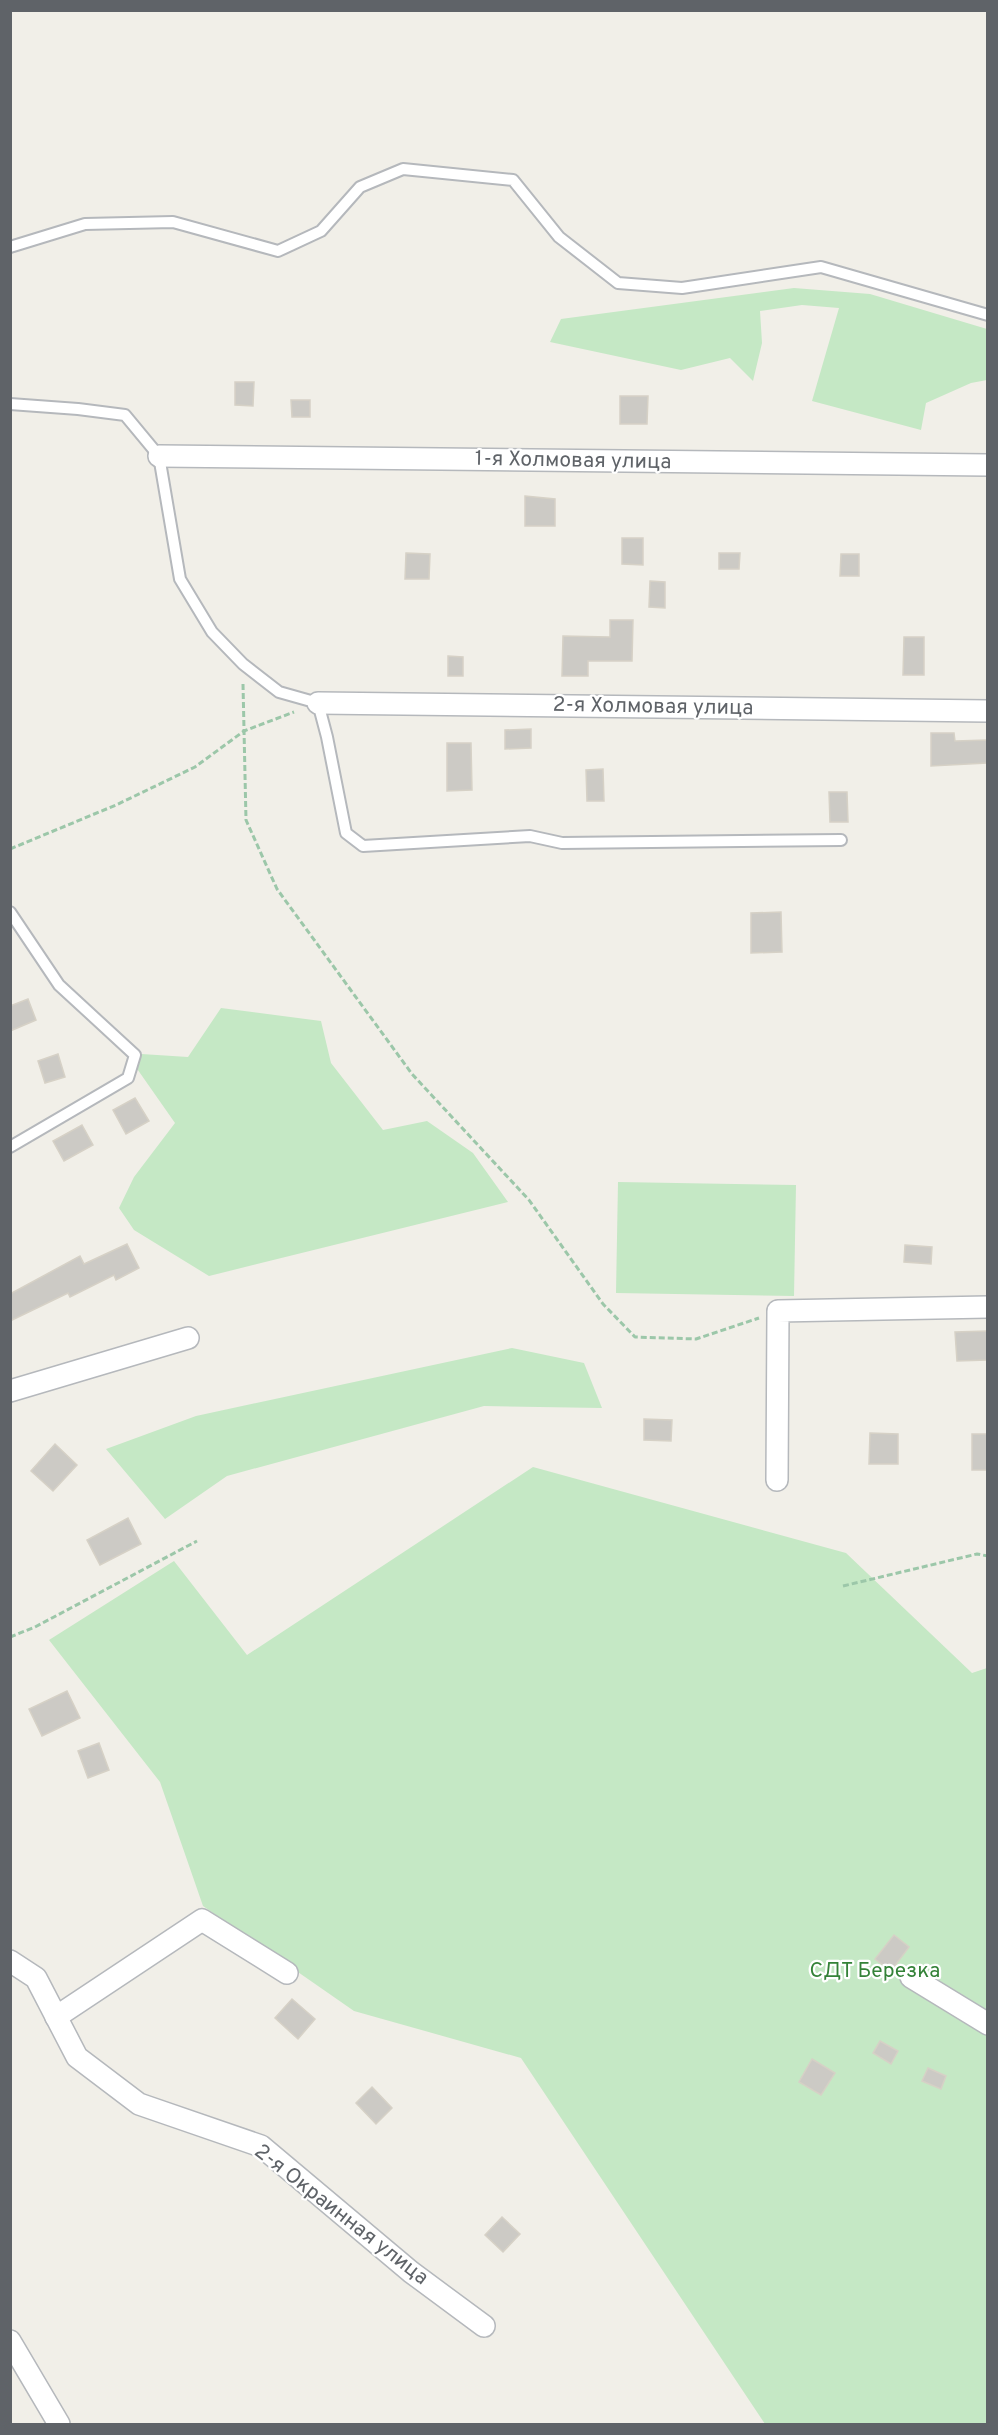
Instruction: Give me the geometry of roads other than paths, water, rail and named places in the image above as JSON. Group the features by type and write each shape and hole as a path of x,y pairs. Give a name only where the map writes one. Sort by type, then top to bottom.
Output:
{"street":[{"name":"1-я Холмовая улица","path":"159,456 987,465"},
{"name":"2-я Холмовая улица","path":"318,703 987,711"},
{"path":"777,1480 778,1311 987,1307"},
{"path":"10,1391 188,1338"},
{"path":"57,2017 202,1920 287,1973"},
{"name":"2-я Окраинная улица","path":"10,1960 36,1978 78,2057 139,2104 261,2146 411,2272 484,2326"},
{"path":"911,1977 987,2024"},
{"path":"10,2341 18,2372 59,2424"}],"lane":[{"path":"10,247 85,224 173,222 278,251 321,231 360,187 403,169 513,180 559,237 618,283 682,288 820,267 987,315"},
{"path":"10,404 125,415 159,456 180,579 212,632 243,664 279,692 318,703 346,833 363,846 530,836 562,843 841,840"},
{"path":"10,912 59,985 135,1055 128,1078 10,1146"}],"park label":[{"name":"СДТ Березка","path":"875,1971"}]}
